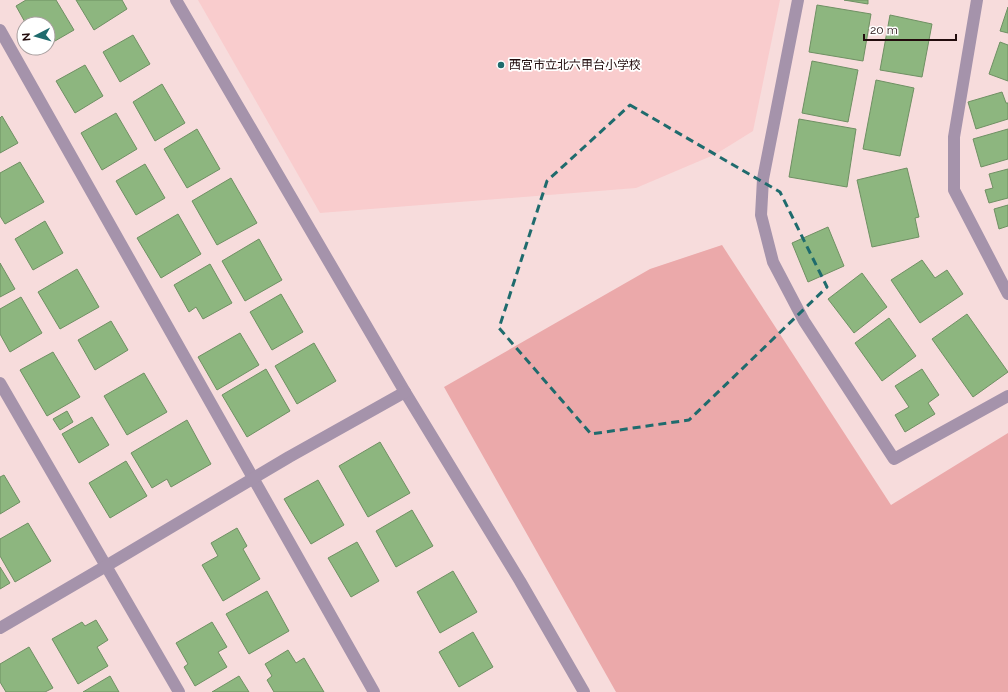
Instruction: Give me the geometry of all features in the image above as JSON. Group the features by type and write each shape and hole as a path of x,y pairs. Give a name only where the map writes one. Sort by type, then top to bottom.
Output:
{"street":[{"path":"176,0 405,392 520,581 584,692"},
{"path":"798,0 763,179 761,214 773,262 800,314 894,459 1008,396"},
{"path":"977,0 954,137 954,190 1008,294"},
{"path":"0,30 374,692"},
{"path":"0,383 179,692"},
{"path":"0,628 253,479 405,392"}],"highlighted area":[{"path":"630,105 780,192 827,287 689,420 591,434 499,328 547,181"}],"shaded area":[{"name":"西宮市立北六甲台小学校","path":"198,0 780,0 753,131 716,154 636,188 320,213"},
{"path":"722,245 891,505 1008,433 1008,692 616,692 444,387 650,269"}],"building":[{"path":"26,0 56,0 74,30 56,40 56,16 22,16 16,6"},
{"path":"76,0 122,0 127,9 94,30"},
{"path":"844,0 868,0 868,4"},
{"path":"817,5 871,14 863,61 809,52"},
{"path":"1008,7 1008,33 1000,31"},
{"path":"890,15 932,24 922,77 880,70"},
{"path":"133,35 150,64 120,82 103,52"},
{"path":"1000,42 1008,45 1008,81 989,74"},
{"path":"812,61 858,70 848,122 802,113"},
{"path":"85,65 103,96 75,113 56,81"},
{"path":"876,80 914,88 900,156 863,149"},
{"path":"162,84 185,123 155,141 133,102"},
{"path":"1002,92 1006,103 1008,103 1008,119 976,129 968,102"},
{"path":"116,113 137,149 102,170 81,133"},
{"path":"2,116 18,143 0,153 0,118"},
{"path":"799,119 856,129 847,187 789,177"},
{"path":"197,129 220,169 187,188 164,149"},
{"path":"1008,129 1008,159 981,167 973,139"},
{"path":"20,162 44,202 5,224 0,216 0,173"},
{"path":"145,164 165,198 136,215 116,181"},
{"path":"907,168 919,217 915,218 919,237 872,247 857,180"},
{"path":"1008,169 1008,198 989,203 985,190 993,188 989,174"},
{"path":"231,178 257,223 217,245 192,201"},
{"path":"1008,205 1008,226 999,229 994,209"},
{"path":"178,214 201,254 161,278 137,238"},
{"path":"45,221 63,253 33,270 15,239"},
{"path":"828,227 844,266 808,282 792,243"},
{"path":"259,239 282,280 245,301 222,261"},
{"path":"922,260 935,278 947,270 963,294 920,323 891,280"},
{"path":"0,263 15,289 0,297"},
{"path":"210,264 232,303 203,319 196,307 189,312 174,285"},
{"path":"77,269 99,307 60,329 38,292"},
{"path":"862,273 887,307 854,333 828,299"},
{"path":"281,294 303,332 272,350 250,312"},
{"path":"21,297 42,333 10,352 0,334 0,309"},
{"path":"967,314 1008,372 973,397 932,339"},
{"path":"889,318 916,356 882,381 855,343"},
{"path":"111,321 128,350 95,370 78,340"},
{"path":"240,333 259,365 217,390 198,357"},
{"path":"314,343 336,381 297,404 275,366"},
{"path":"53,352 80,397 47,416 20,370"},
{"path":"266,369 290,411 247,437 222,395"},
{"path":"922,369 939,395 928,403 935,414 905,432 895,415 909,407 895,386"},
{"path":"144,373 167,412 127,435 104,396"},
{"path":"67,411 73,422 60,430 53,419"},
{"path":"92,417 109,445 79,463 62,434"},
{"path":"187,420 211,464 171,487 167,479 152,488 131,453"},
{"path":"380,442 410,493 368,517 339,466"},
{"path":"126,461 147,496 110,518 89,483"},
{"path":"4,475 20,502 0,514 0,477"},
{"path":"318,480 344,525 311,544 284,499"},
{"path":"412,510 433,546 396,567 376,531"},
{"path":"28,523 51,561 15,582 0,556 0,539"},
{"path":"237,528 247,546 243,549 260,579 223,601 202,565 218,556 211,543"},
{"path":"357,542 379,581 351,597 328,558"},
{"path":"0,567 10,583 0,589"},
{"path":"453,571 477,612 440,633 417,592"},
{"path":"267,591 289,631 249,654 226,614"},
{"path":"96,620 108,640 97,647 108,666 78,684 52,639 82,622 85,626"},
{"path":"212,622 227,647 218,652 227,667 195,686 184,667 188,664 176,643"},
{"path":"473,632 493,667 459,687 439,652"},
{"path":"29,647 53,688 45,692 6,692 0,682 0,664"},
{"path":"288,650 296,663 304,658 324,692 274,692 267,680 272,676 265,664"},
{"path":"110,676 119,692 83,692"},
{"path":"239,676 249,692 212,692"}],"place":[{"name":"西宮市立北六甲台小学校","path":"501,65"}]}
